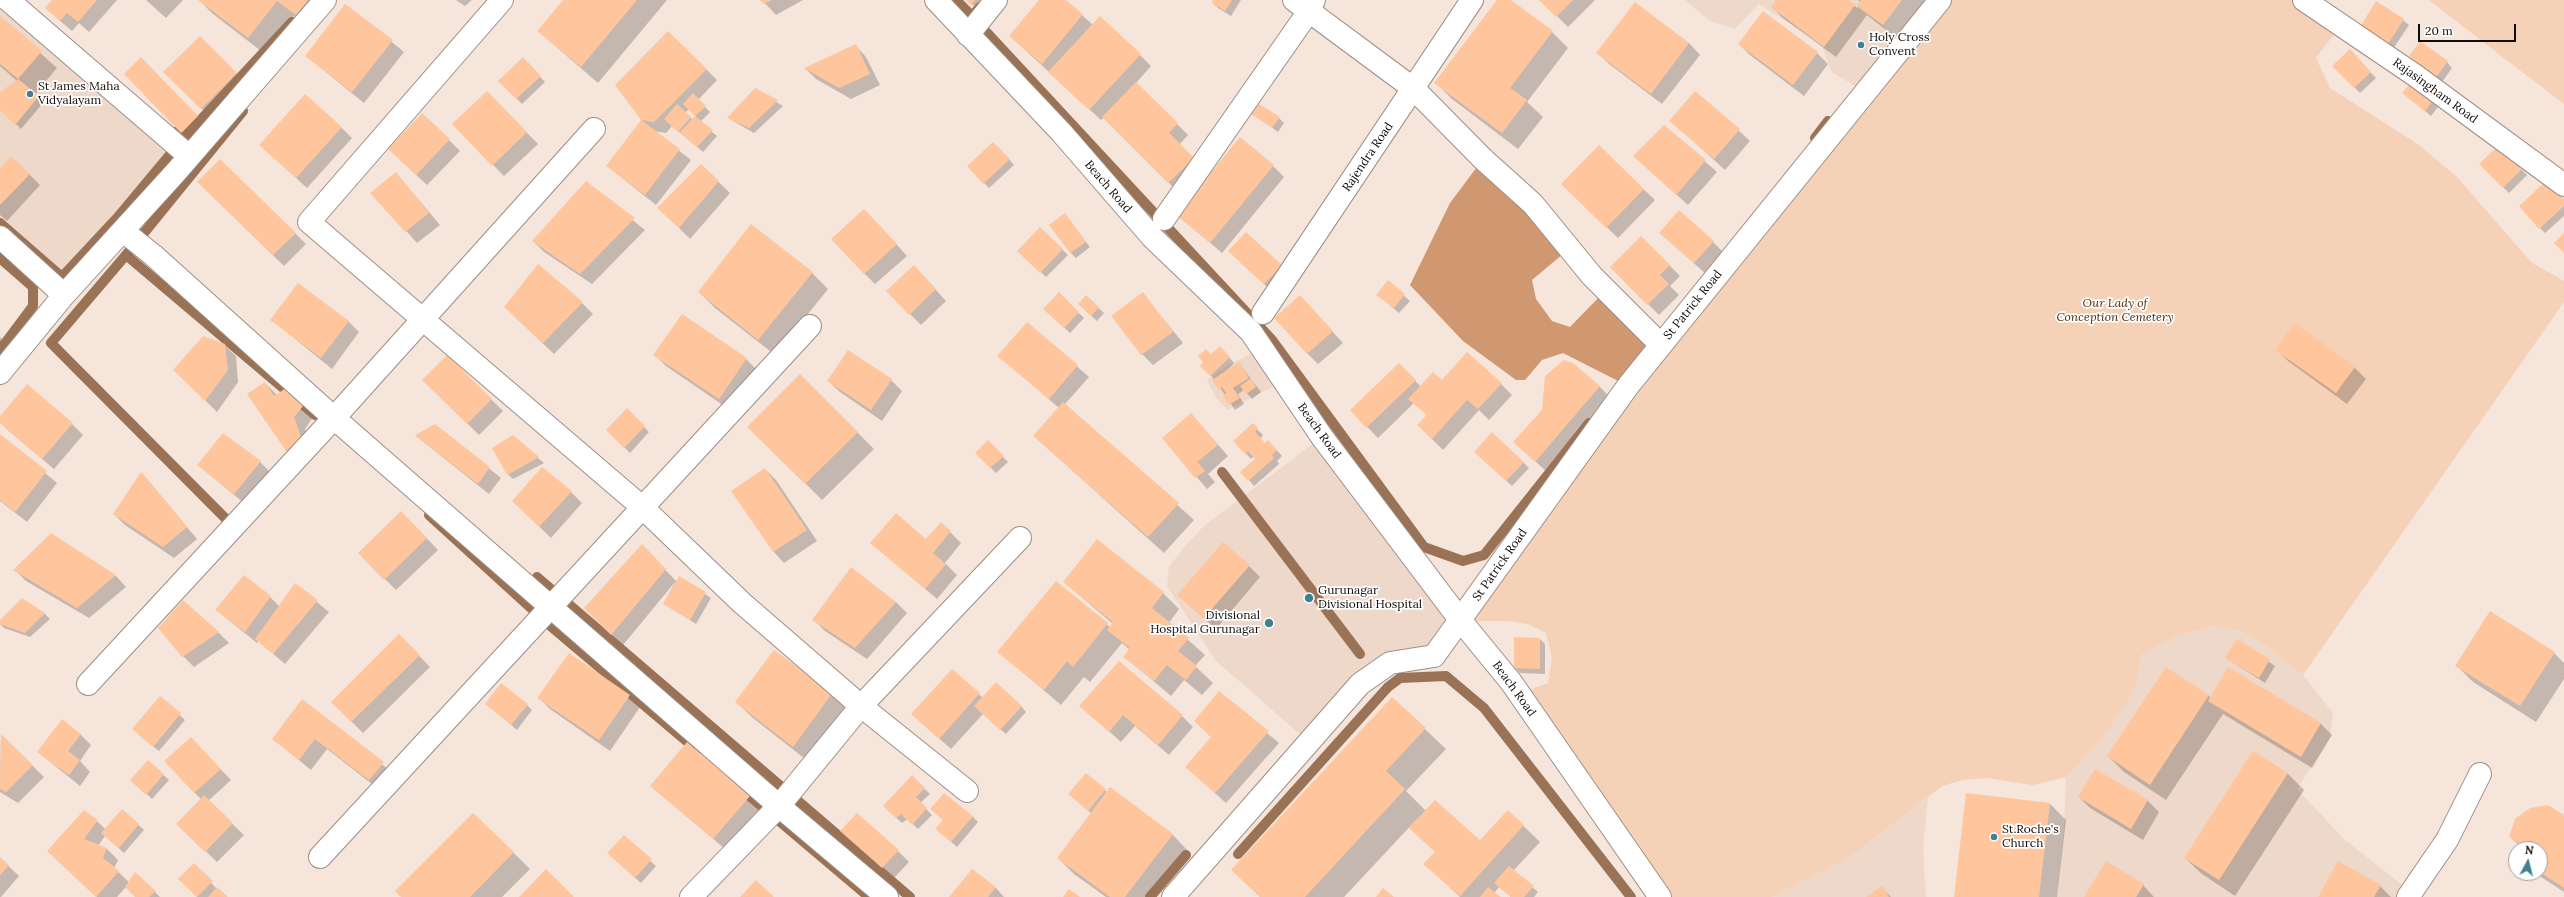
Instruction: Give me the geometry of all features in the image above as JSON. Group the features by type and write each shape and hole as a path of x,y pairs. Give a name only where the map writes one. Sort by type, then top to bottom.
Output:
{"street":[{"path":"8,0 189,156"},
{"path":"0,373 64,295 123,231 325,0"},
{"path":"502,0 309,222 642,507 742,603 861,706 967,792"},
{"name":"Beach Road","path":"936,0 1061,132 1152,237 1251,332 1322,437 1461,621 1511,682 1660,897"},
{"path":"968,35 996,0"},
{"name":"Rajendra Road","path":"1263,313 1472,0"},
{"name":"St Patrick Road","path":"1173,897 1360,684 1390,663 1434,656 1461,621 1564,474 1661,345 1940,0"},
{"name":"Rajasingham Road","path":"2304,0 2416,76 2564,185"},
{"path":"1164,219 1306,4 1414,89 1483,158 1533,204 1592,276 1661,345"},
{"path":"88,684 334,418 594,129"},
{"path":"123,231 153,255 334,418 779,806 887,897"},
{"path":"0,237 64,295"},
{"path":"320,857 810,326"},
{"path":"691,897 779,806 861,706 1020,538"},
{"path":"2408,897 2448,840 2480,774"}],"shaded area":[{"path":"0,0 189,156 64,295 0,237"},
{"name":"Holy Cross Convent","path":"1685,0 1861,0 1857,7 1883,25 1903,47 1865,92 1832,72 1821,44 1759,4 1735,29 1710,21"},
{"path":"1483,159 1570,248 1532,280 1536,299 1552,321 1570,327 1606,290 1661,345 1628,386 1563,353 1542,360 1525,380 1516,380 1463,341 1410,285 1450,203"},
{"path":"1252,353 1284,381 1228,410 1216,398 1207,380 1223,368"},
{"name":"Gurunagar Divisional Hospital","path":"1322,437 1461,621 1434,656 1390,663 1309,742 1216,661 1167,586 1169,567 1184,547 1205,525"},
{"name":"St.Roche's Church","path":"2212,626 2237,630 2260,641 2303,675 2333,713 2330,737 2297,789 2345,840 2411,892 2408,897 2057,897 2064,826 2066,777 2100,741 2138,680 2141,655 2174,637"},
{"path":"1928,797 1923,848 1926,897 1772,897 1846,860"}],"green space":[{"name":"Our Lady of Conception Cemetery","path":"1940,0 2304,0 2341,25 2316,58 2330,88 2419,145 2457,177 2532,263 2564,281 2564,302 2303,675 2260,641 2237,630 2212,626 2174,637 2141,655 2138,680 2127,702 2100,741 2066,777 2033,785 1986,778 1962,780 1942,786 1846,860 1772,897 1660,897 1512,684 1532,689 1548,683 1552,658 1546,633 1528,624 1508,621 1461,621 1564,474"},
{"path":"2429,0 2564,0 2564,104 2500,55"}],"building":[{"path":"52,0 97,0 78,22 67,13 60,21 45,8"},
{"path":"198,0 308,0 296,15 277,1 248,38"},
{"path":"563,0 637,0 581,67 537,31"},
{"path":"760,0 772,0 764,4"},
{"path":"966,0 975,0 971,5"},
{"path":"1039,0 1066,0 1083,14 1042,64 1009,36"},
{"path":"1213,0 1232,0 1225,11 1212,3"},
{"path":"1497,0 1511,0 1553,31 1510,88 1527,100 1502,133 1434,83"},
{"path":"1539,0 1573,0 1556,17"},
{"path":"1776,0 1849,0 1855,5 1824,47 1771,7"},
{"path":"1861,0 1902,0 1883,25 1857,6"},
{"path":"2376,1 2404,19 2388,44 2360,27"},
{"path":"1635,2 1689,43 1651,94 1596,53"},
{"path":"345,4 393,40 352,92 305,56"},
{"path":"1763,11 1818,52 1793,85 1738,44"},
{"path":"0,16 42,51 18,79 0,64"},
{"path":"1100,16 1141,54 1089,110 1048,72"},
{"path":"668,31 707,69 654,122 641,120 615,85"},
{"path":"200,36 237,73 201,109 163,72"},
{"path":"2420,41 2448,61 2436,77 2409,56"},
{"path":"856,44 870,74 839,88 804,68"},
{"path":"2350,49 2371,72 2354,88 2332,66"},
{"path":"141,57 198,116 181,133 124,74"},
{"path":"523,57 541,76 516,99 498,81"},
{"path":"18,79 39,96 15,125 0,110 0,92"},
{"path":"2413,80 2436,97 2425,111 2402,93"},
{"path":"1136,82 1178,123 1169,133 1194,158 1168,183 1102,117"},
{"path":"755,88 778,100 749,128 727,118"},
{"path":"487,91 527,132 492,166 452,124"},
{"path":"1695,91 1740,129 1714,159 1669,121"},
{"path":"693,93 706,106 695,116 683,104"},
{"path":"305,94 342,127 296,178 259,145"},
{"path":"677,104 691,117 678,132 664,119"},
{"path":"1259,104 1280,117 1272,128 1251,114"},
{"path":"422,113 450,139 416,175 388,149"},
{"path":"695,116 713,130 697,147 680,132"},
{"path":"641,120 680,149 645,195 606,166"},
{"path":"1664,125 1706,160 1676,195 1633,156"},
{"path":"1240,137 1274,165 1210,243 1176,215"},
{"path":"993,142 1010,159 983,184 967,166"},
{"path":"1599,145 1644,189 1606,228 1561,184"},
{"path":"2499,145 2522,169 2503,188 2479,164"},
{"path":"11,156 30,174 0,205 0,168"},
{"path":"220,159 296,233 273,255 197,182"},
{"path":"701,164 719,181 679,228 657,208"},
{"path":"396,172 429,213 405,232 370,193"},
{"path":"2547,180 2564,199 2564,206 2539,229 2519,206"},
{"path":"586,181 635,218 580,274 532,241"},
{"path":"864,209 897,244 864,274 831,239"},
{"path":"1679,210 1714,241 1694,263 1659,233"},
{"path":"1065,213 1086,242 1070,253 1049,225"},
{"path":"751,224 813,272 758,340 698,292"},
{"path":"1040,227 1063,249 1040,273 1017,251"},
{"path":"1246,232 1282,265 1264,284 1228,251"},
{"path":"2564,233 2564,253 2554,243"},
{"path":"1641,236 1670,265 1660,275 1669,284 1647,305 1610,267"},
{"path":"538,264 583,302 543,343 504,307"},
{"path":"914,265 936,289 909,315 886,291"},
{"path":"1388,280 1405,294 1394,308 1376,295"},
{"path":"298,283 349,321 321,358 270,320"},
{"path":"1059,292 1079,312 1064,328 1043,309"},
{"path":"1143,292 1173,332 1141,355 1111,316"},
{"path":"1086,295 1099,307 1091,316 1078,304"},
{"path":"1300,295 1333,331 1307,354 1274,318"},
{"path":"682,314 747,358 719,399 653,355"},
{"path":"1027,322 1078,365 1049,399 997,356"},
{"path":"2295,323 2355,367 2336,393 2275,350"},
{"path":"203,336 225,344 228,370 205,401 173,370"},
{"path":"1220,346 1230,357 1210,376 1200,366 1203,362 1198,356 1206,349 1211,354"},
{"path":"848,350 892,379 871,410 827,381"},
{"path":"1467,352 1502,383 1478,409 1467,400 1432,439 1417,425 1427,415 1408,399 1433,372 1442,380"},
{"path":"447,355 492,399 467,424 422,380"},
{"path":"1564,360 1573,363 1600,386 1535,462 1513,442 1542,410 1545,376"},
{"path":"1239,362 1249,378 1233,388 1240,398 1229,405 1223,396 1226,393 1222,387 1219,390 1212,380"},
{"path":"1399,363 1416,380 1366,428 1350,410"},
{"path":"800,374 858,432 805,484 747,427"},
{"path":"1251,378 1256,387 1246,394 1240,386"},
{"path":"265,382 274,396 289,386 303,406 294,417 302,440 286,451 247,394"},
{"path":"27,384 73,423 42,459 0,423 0,416"},
{"path":"1063,402 1179,503 1148,537 1033,436"},
{"path":"627,408 645,426 624,448 606,430"},
{"path":"1191,413 1218,445 1197,462 1205,471 1195,478 1162,438"},
{"path":"1253,423 1258,428 1255,432 1265,443 1268,440 1277,450 1272,455 1274,458 1248,481 1240,472 1255,459 1248,451 1245,454 1233,441"},
{"path":"435,424 490,467 478,484 415,435"},
{"path":"1492,432 1524,462 1506,481 1474,452"},
{"path":"223,433 261,461 234,494 197,465"},
{"path":"0,434 47,471 15,512 0,500"},
{"path":"513,435 539,457 507,475 492,448"},
{"path":"988,440 1004,456 990,468 975,453"},
{"path":"542,467 572,491 539,527 512,501"},
{"path":"765,468 807,530 773,552 731,491"},
{"path":"141,472 187,527 163,547 113,514"},
{"path":"401,511 427,538 384,580 358,553"},
{"path":"896,513 926,539 941,522 951,531 933,553 946,564 925,589 870,543"},
{"path":"51,533 116,575 77,608 13,570"},
{"path":"1097,539 1164,592 1152,608 1189,638 1178,651 1197,666 1186,680 1167,665 1154,681 1123,657 1130,648 1107,630 1113,622 1063,582"},
{"path":"1223,542 1250,565 1204,618 1177,595"},
{"path":"642,544 666,569 611,635 584,608"},
{"path":"851,567 896,602 855,648 812,620"},
{"path":"244,575 271,596 245,632 215,610"},
{"path":"679,576 706,592 690,620 663,604"},
{"path":"1056,581 1108,623 1073,667 1067,661 1044,690 997,652"},
{"path":"295,583 318,600 273,654 255,639"},
{"path":"22,598 45,613 25,633 0,624 0,620"},
{"path":"183,600 219,632 182,657 158,628"},
{"path":"2490,611 2555,652 2520,706 2455,666"},
{"path":"399,634 420,655 351,722 331,702"},
{"path":"1514,637 1540,638 1540,669 1514,668"},
{"path":"2237,639 2270,659 2259,678 2225,658"},
{"path":"774,650 833,692 793,747 735,702"},
{"path":"569,653 630,695 599,740 537,698"},
{"path":"1119,661 1183,715 1158,745 1123,715 1109,732 1079,706"},
{"path":"2166,667 2209,695 2150,785 2107,756"},
{"path":"2228,667 2321,723 2301,757 2208,701"},
{"path":"952,669 980,693 939,739 911,714"},
{"path":"996,682 1022,706 1000,730 974,706"},
{"path":"501,683 528,704 511,725 485,704"},
{"path":"1219,691 1269,731 1215,793 1185,767 1211,737 1194,721"},
{"path":"160,696 181,713 153,747 132,729"},
{"path":"1392,697 1426,728 1386,771 1405,789 1305,897 1260,897 1231,870"},
{"path":"302,699 384,762 369,780 315,739 299,760 272,739"},
{"path":"62,719 81,734 68,751 80,760 69,775 37,752"},
{"path":"1,734 33,765 6,792 0,789"},
{"path":"191,737 221,769 194,793 164,761"},
{"path":"687,742 750,796 713,839 650,786"},
{"path":"2253,751 2288,773 2219,880 2184,858"},
{"path":"148,760 164,774 146,795 130,780"},
{"path":"2095,769 2148,800 2131,829 2078,797"},
{"path":"1086,773 1106,789 1088,811 1068,794"},
{"path":"912,775 925,788 916,797 927,808 912,825 901,814 896,818 883,806"},
{"path":"1110,787 1173,834 1125,897 1110,897 1057,858"},
{"path":"944,793 973,816 951,842 935,829 943,820 930,809"},
{"path":"1966,793 2050,803 2039,897 1954,897"},
{"path":"204,795 233,823 205,852 176,824"},
{"path":"1435,800 1480,840 1508,810 1524,825 1460,896 1423,864 1435,852 1409,828"},
{"path":"2548,805 2564,815 2564,888 2548,877 2548,841 2515,841 2509,837 2515,819 2530,808"},
{"path":"122,809 139,824 119,848 101,833"},
{"path":"84,810 98,820 84,839 107,848 103,858 119,871 96,897 47,851"},
{"path":"473,813 514,852 470,897 401,897 395,891"},
{"path":"857,813 899,850 882,868 840,831"},
{"path":"624,835 652,859 635,878 607,853"},
{"path":"0,857 9,865 0,875"},
{"path":"2106,861 2144,884 2136,897 2084,897"},
{"path":"2338,861 2381,885 2374,897 2318,897"},
{"path":"194,863 213,881 197,897 178,879"},
{"path":"1509,866 1534,886 1524,897 1511,897 1494,883"},
{"path":"546,869 574,897 519,897"},
{"path":"972,869 996,887 988,897 949,897"},
{"path":"135,872 156,891 149,897 135,897 125,887"},
{"path":"756,880 774,897 740,897"},
{"path":"1882,886 1889,897 1866,897"},
{"path":"217,887 228,897 208,897"},
{"path":"1488,887 1501,897 1480,897"},
{"path":"1383,888 1394,897 1376,897"},
{"path":"1069,889 1080,897 1063,897"}],"waterway":[{"path":"956,0 972,16 980,7"},
{"path":"976,21 1272,340 1424,547 1463,561 1484,555 1589,423"},
{"path":"175,132 183,139 292,22"},
{"path":"243,111 126,255 315,415"},
{"path":"1815,138 1828,121"},
{"path":"0,223 62,277 118,217 178,145"},
{"path":"126,255 51,343 227,520"},
{"path":"0,258 33,287 33,306 0,350"},
{"path":"1222,472 1360,654"},
{"path":"429,515 554,629 697,750"},
{"path":"537,577 910,897"},
{"path":"1238,854 1388,687 1400,678 1446,676 1484,708 1631,897"},
{"path":"733,782 869,897"},
{"path":"1150,897 1186,855"}],"place":[{"name":"Holy Cross Convent","path":"1861,45"},
{"name":"St James Maha Vidyalayam","path":"30,94"},
{"name":"Gurunagar Divisional Hospital","path":"1309,598"},
{"name":"Divisional Hospital Gurunagar","path":"1269,623"},
{"name":"St.Roche's Church","path":"1994,837"}]}
